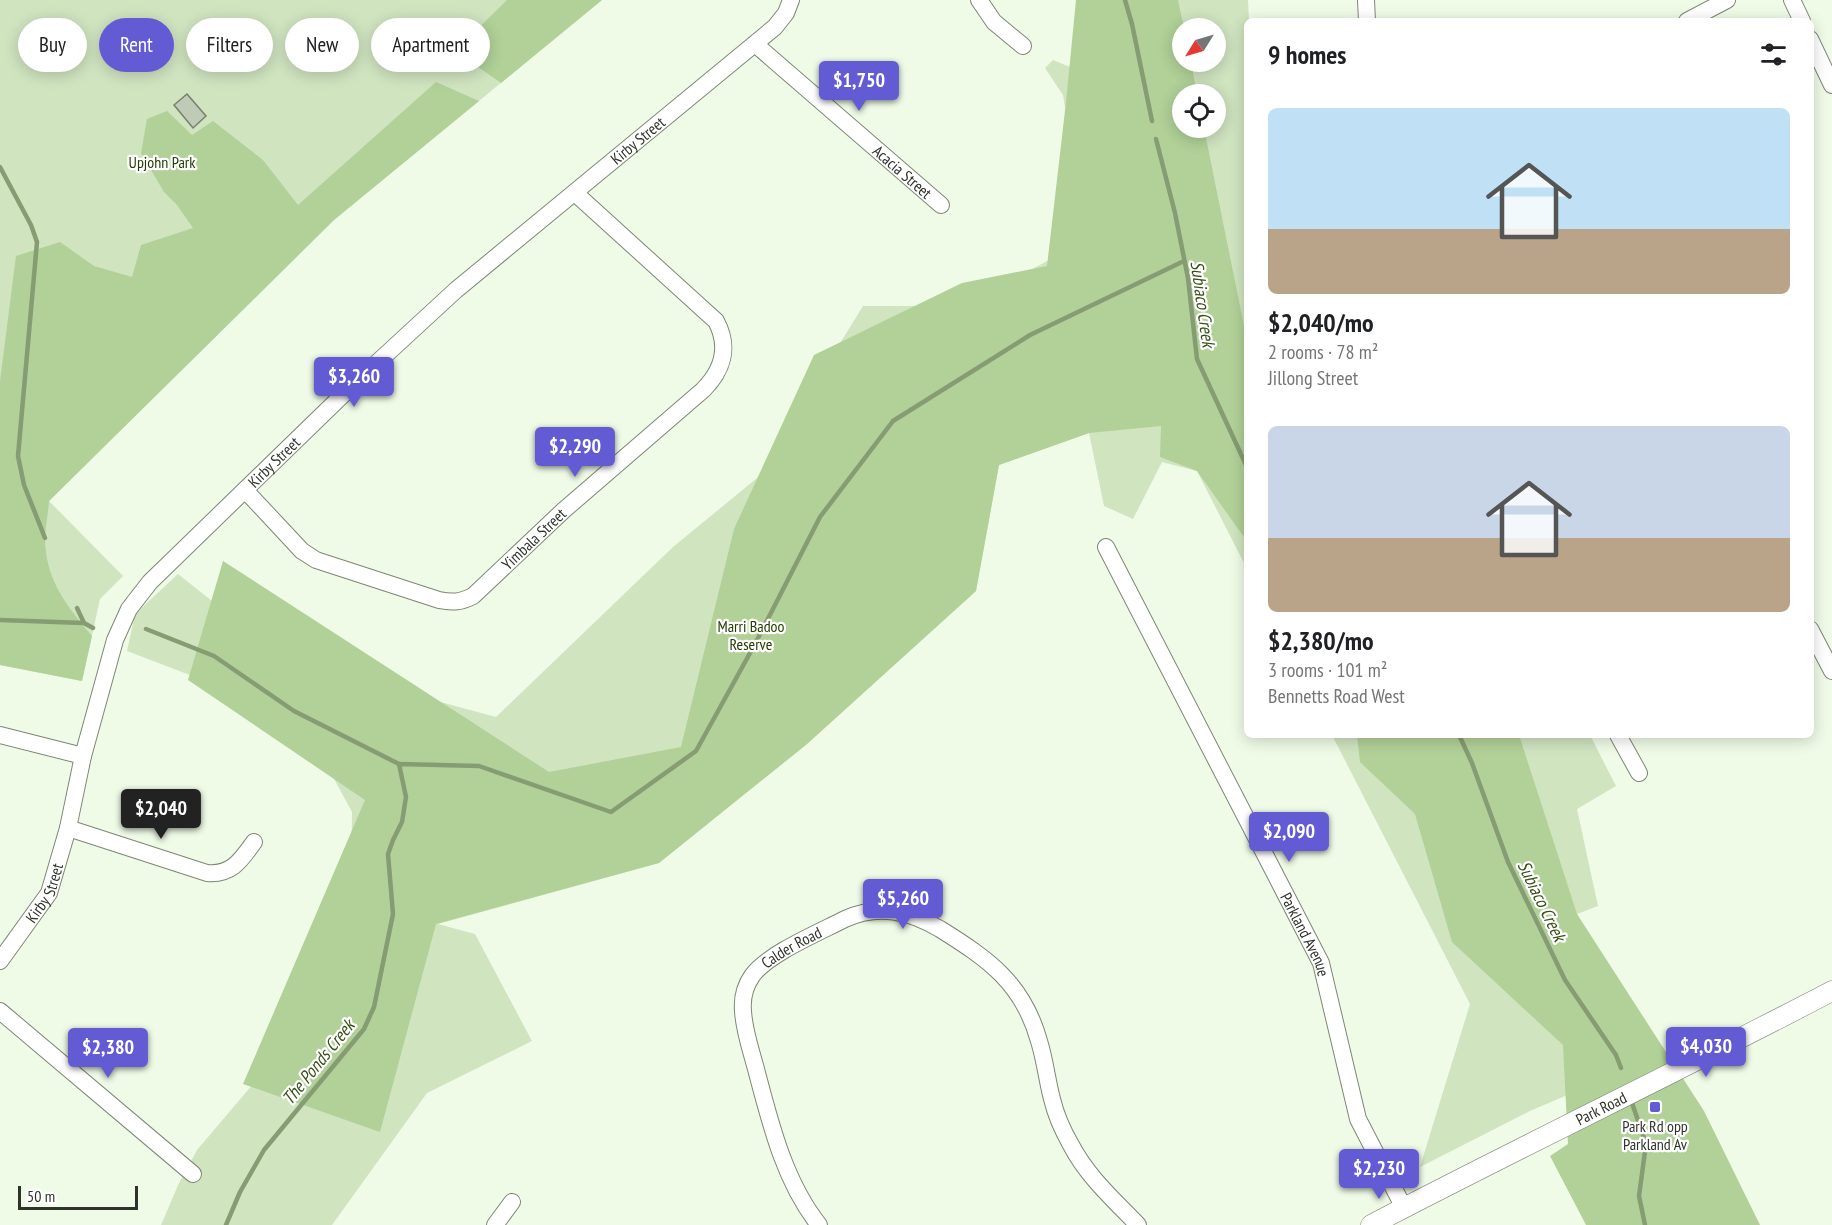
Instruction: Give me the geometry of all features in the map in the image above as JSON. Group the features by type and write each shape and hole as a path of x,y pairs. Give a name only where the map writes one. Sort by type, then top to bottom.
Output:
{"street":[{"name":"Kirby Street","path":"0,961 49,893 68,828 83,756 112,650 129,609 150,582 355,383 456,290 755,44 783,18 791,0"},
{"path":"979,0 994,22 1023,46"},
{"path":"1365,0 1367,18"},
{"path":"1693,18 1727,0"},
{"path":"1792,0 1801,18"},
{"name":"Acacia Street","path":"755,44 941,205"},
{"path":"1814,47 1832,85"},
{"name":"Yimbala Street","path":"245,490 302,551 316,560 440,600 452,603 462,602 473,596 564,510 703,390 723,361 725,346 722,332 716,321 575,193"},
{"name":"Parkland Avenue","path":"1106,547 1321,963 1358,1119 1404,1208"},
{"path":"1814,637 1832,671"},
{"path":"0,735 83,756"},
{"path":"1620,738 1639,773"},
{"path":"68,828 207,873 218,874 238,865 254,842"},
{"name":"Calder Road","path":"819,1225 808,1210 788,1170 767,1112 744,1022 744,997 753,975 772,958 845,919 880,910 910,914 926,921 978,952 1009,983 1035,1027 1055,1111 1071,1145 1088,1171 1138,1225"},
{"name":"Park Road","path":"1371,1225 1494,1160 1692,1064 1832,990"},
{"path":"0,1011 194,1174"},
{"path":"495,1225 512,1202"}],"green space":[{"name":"Upjohn Park","path":"0,0 602,0 334,220 49,501 123,576 100,599 82,681 0,665"},
{"path":"507,0 602,0 501,83 485,72 490,72 489,18"},
{"name":"Marri Badoo Reserve","path":"1076,0 1178,0 1182,18 1172,18 1172,72 1193,72 1195,84 1172,84 1172,138 1206,138 1244,326 1244,537 1197,471 1160,457 1161,426 1089,433 999,465 976,591 807,744 659,863 436,924 380,1132 243,1084 365,800 188,680 223,561 549,772 681,747 734,529 814,355 962,283 1047,266"},
{"name":"Marri Badoo Reserve","path":"1089,0 1248,0 1249,18 1244,18 1244,563 1197,471 1162,462 1133,519 1104,506 1089,433 999,465 976,591 807,744 659,863 438,924 475,934 532,1041 427,1093 332,1225 161,1225 179,1183 197,1150 305,1023 351,881 352,812 332,775 216,685 127,651 135,614 178,574 236,620 322,670 496,717 673,547 779,460 808,395 863,306 962,306 1104,231 1076,175 1063,95 1045,68 1053,60 1099,79"},
{"path":"436,82 479,101 334,220 49,501 45,533 48,564 57,587 69,607 92,636 82,681 0,665 0,381 16,256 60,242 94,266 132,277 141,245 193,228 177,205 164,192 141,153 147,119 167,111 192,135 213,121 263,160 298,205"},
{"path":"1334,738 1592,738 1616,786 1577,809 1598,906 1577,914 1642,1063 1530,1111 1420,1167 1470,1004"},
{"path":"1357,738 1520,738 1577,914 1704,1111 1760,1225 1586,1225 1550,1156 1568,1144 1563,1045 1452,942 1415,814 1360,762"}],"building":[{"path":"187,94 206,116 193,128 174,105"}],"waterway":[{"name":"Subiaco Creek","path":"1125,0 1152,121"},
{"name":"Subiaco Creek","path":"1156,139 1175,213 1188,278 1197,359 1244,461"},
{"path":"0,167 31,225 37,242 18,456 24,485 45,538"},
{"name":"The Ponds Creek","path":"226,1225 240,1192 264,1150 364,1029 374,1007 393,914 388,854 402,822 406,797 399,764 479,766 611,812 696,751 755,644 820,517 893,421 1030,335 1184,261"},
{"path":"77,608 84,623"},
{"path":"0,620 84,623 93,628"},
{"path":"146,629 214,656 294,711 399,764"},
{"name":"Subiaco Creek","path":"1460,738 1472,763 1508,862 1565,980 1616,1055 1621,1068"},
{"name":"Subiaco Creek","path":"1631,1100 1646,1144 1639,1196 1645,1225"}],"place":[{"name":"Park Rd opp Parkland Av","path":"1655,1107"}]}
